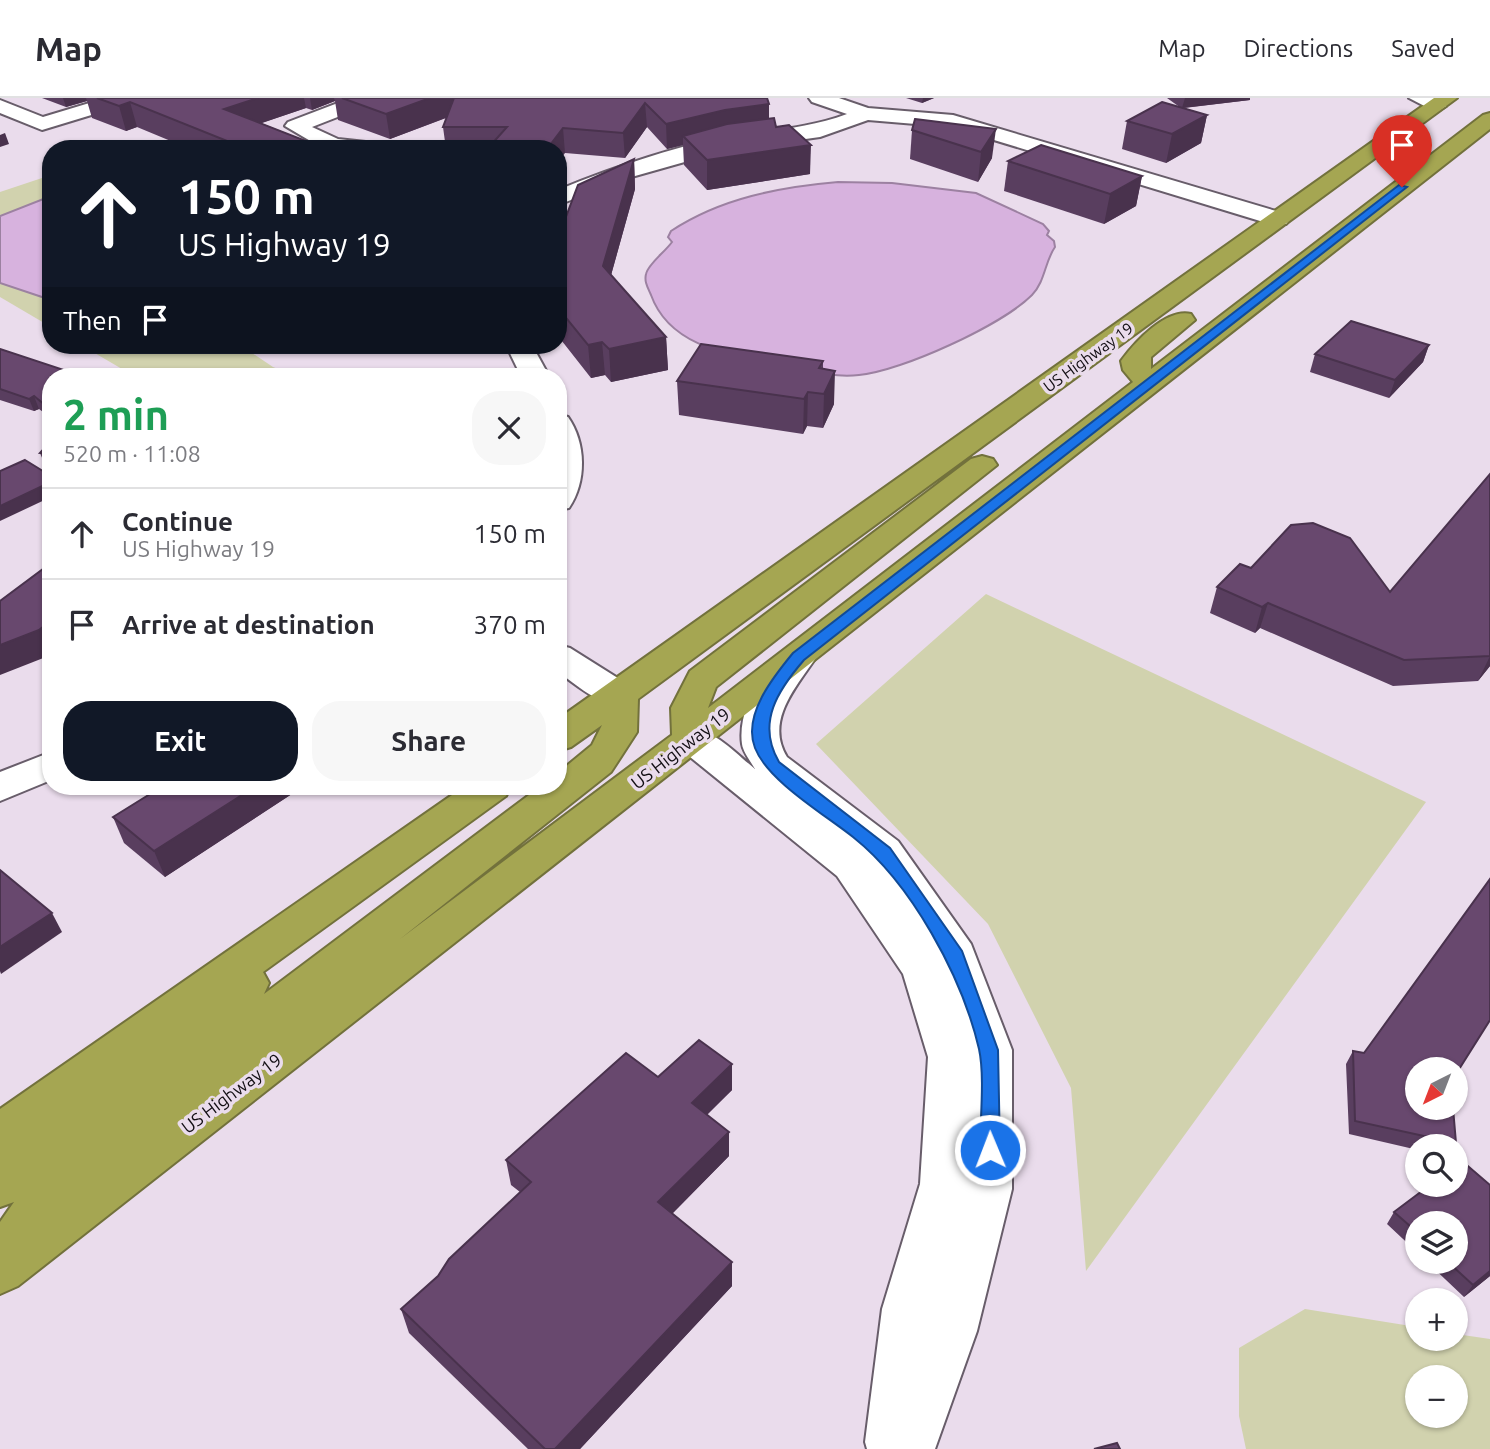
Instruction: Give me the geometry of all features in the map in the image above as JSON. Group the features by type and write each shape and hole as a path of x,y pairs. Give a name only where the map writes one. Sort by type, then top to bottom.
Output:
{"highway":[{"name":"US Highway 19","path":"567,732 1320,191 1438,100"},
{"path":"1358,220 1374,185 1462,114 1461,105 1438,100"},
{"name":"US Highway 19","path":"0,1269 692,739 1490,119"},
{"path":"1150,384 1137,370 1135,361 1141,352 1331,204 1320,191"},
{"path":"692,739 687,721 688,701 703,679 1042,419 1079,364"},
{"path":"567,786 597,763 615,744 622,722 619,695"},
{"path":"0,1136 479,795"},
{"path":"0,1253 119,1125 333,967 556,795"},
{"path":"0,1185 173,1056 319,909"}],"street":[{"path":"0,106 42,124 127,98"},
{"path":"322,140 295,126 369,98"},
{"path":"819,98 866,114 953,121 1278,219"},
{"path":"567,194 620,173 741,140 820,131 866,114"},
{"path":"567,454 567,485"},
{"path":"799,656 776,683 763,712 761,746 773,766 884,852 956,956 989,1050 990,1150 987,1189 950,1331 906,1449"},
{"path":"567,662 619,695"},
{"path":"692,739 852,865 923,968 951,1057 950,1149 945,1184 909,1309 892,1449"},
{"path":"0,787 42,769"}],"green space":[{"path":"42,178 42,200 0,216 0,192"},
{"path":"0,283 42,297 42,322 0,297"},
{"path":"96,354 254,354 275,368 120,368"},
{"path":"986,594 1426,802 1086,1271 1071,1088 988,924 816,744"},
{"path":"1305,1309 1405,1325 1405,1351 1468,1351 1468,1336 1490,1339 1490,1449 1246,1449 1239,1416 1239,1348"}],"shaded area":[{"path":"838,182 892,183 976,193 1043,224 1055,247 1036,290 1018,307 950,345 878,372 859,375 819,373 723,352 688,338 672,327 660,313 646,277 647,270 672,242 668,237 671,231 710,210 751,196"},
{"path":"42,200 42,297 0,283 0,216"}],"building":[{"path":"97,98 258,98 224,109 303,140 225,140 130,102 119,106"},
{"path":"342,98 430,98 386,114"},
{"path":"454,98 767,98 769,104 725,110 666,124 645,103 623,133 563,128 554,140 495,140 507,127 443,127"},
{"path":"1162,102 1207,115 1172,134 1127,121"},
{"path":"774,118 776,127 789,125 811,145 707,160 683,136 727,124"},
{"path":"915,119 996,129 981,152 912,130"},
{"path":"1041,145 1142,176 1110,194 1008,161"},
{"path":"634,159 603,266 666,337 609,349 602,342 588,345 567,319 567,214 578,185"},
{"path":"1351,321 1429,345 1395,380 1315,354"},
{"path":"701,344 823,361 819,368 835,371 824,394 808,392 804,399 677,381"},
{"path":"0,349 58,368 42,368 42,403 34,396 29,399 0,389"},
{"path":"25,460 42,470 42,486 0,506 0,471"},
{"path":"1490,474 1490,656 1404,660 1268,603 1262,607 1217,587 1240,564 1251,568 1291,525 1313,523 1350,538 1390,592"},
{"path":"42,570 42,628 39,630 0,645 0,601"},
{"path":"148,795 242,795 154,851 113,817"},
{"path":"0,870 52,913 0,947"},
{"path":"1490,879 1490,1020 1467,1057 1405,1057 1405,1120 1454,1120 1455,1134 1415,1134 1355,1121 1353,1051 1364,1053"},
{"path":"699,1040 732,1064 692,1103 729,1132 658,1202 732,1262 555,1449 545,1449 401,1309 438,1276 449,1259 531,1182 506,1160 626,1053 658,1077"},
{"path":"1468,1166 1490,1185 1490,1271 1473,1285 1461,1274 1468,1274 1468,1211 1405,1211 1405,1222 1394,1212 1414,1197 1468,1197"},
{"path":"1117,1443 1120,1449 1094,1449"}],"route":[{"path":"990,1150 989,1050 956,956 884,852 773,766 761,746 763,712 776,683 799,656 1402,187"}]}
